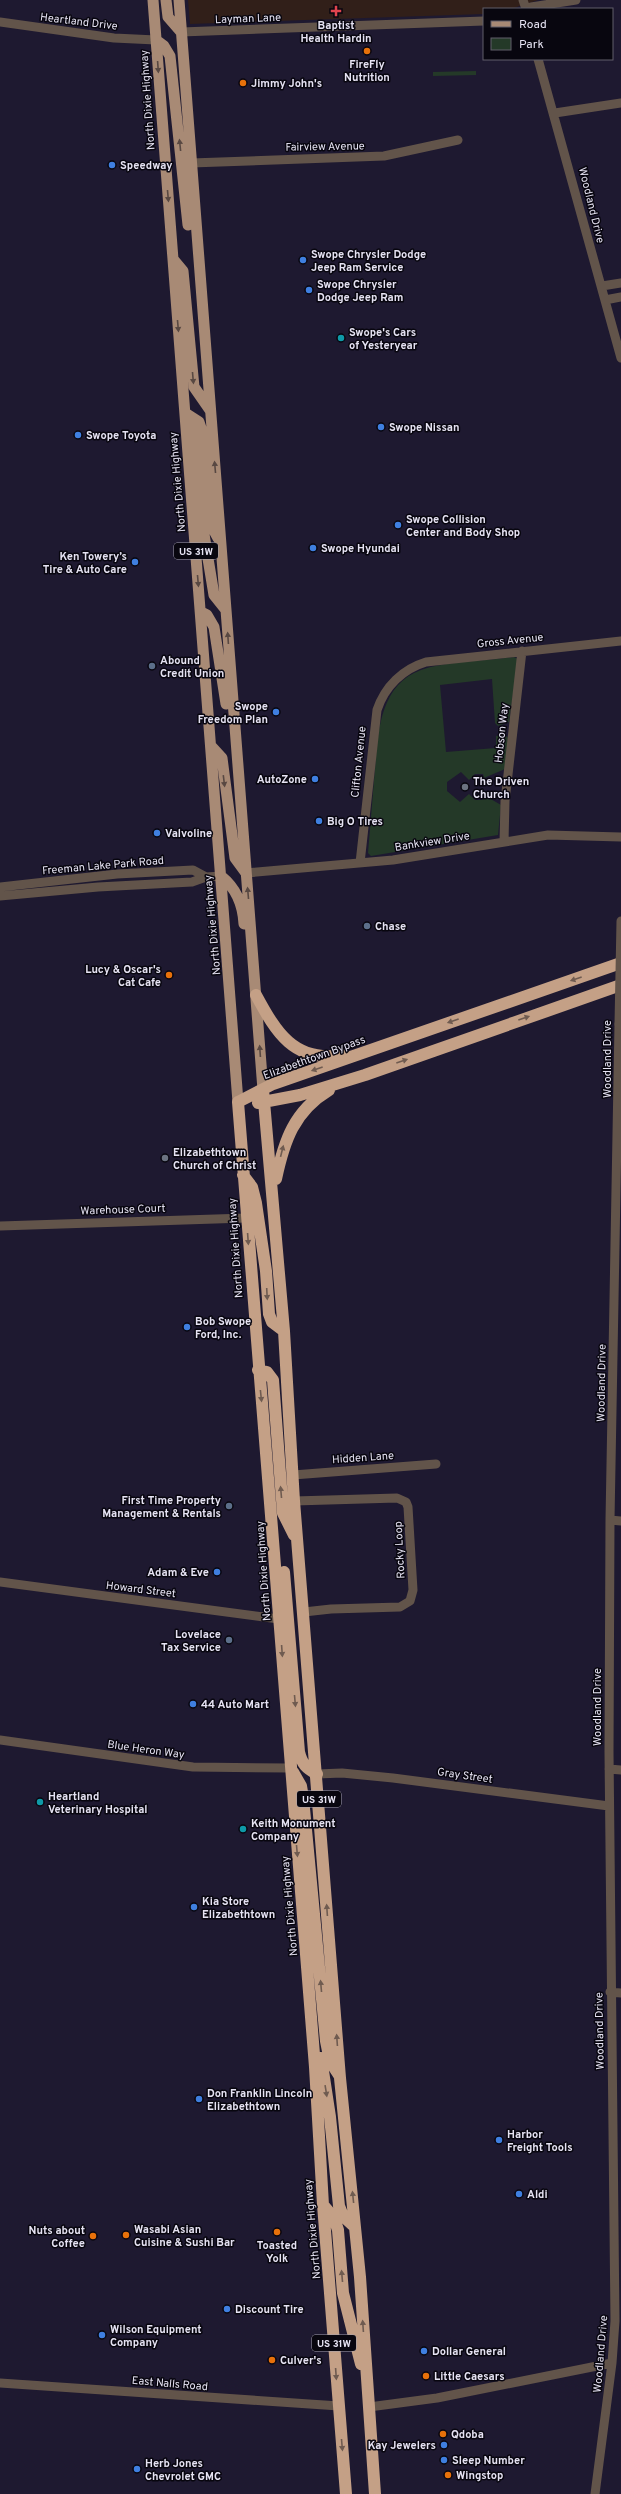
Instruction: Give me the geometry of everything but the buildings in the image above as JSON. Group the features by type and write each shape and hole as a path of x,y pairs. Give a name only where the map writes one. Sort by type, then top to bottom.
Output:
{"highway":[{"name":"Elizabethtown Bypass","path":"238,1102 263,1090 371,1050 621,963"},
{"path":"238,1102 264,1103 300,1095 365,1075 621,984"},
{"path":"256,992 280,1035 303,1052 329,1057 371,1050"},
{"path":"273,1190 282,1148 296,1120 317,1097 365,1075"},
{"name":"US 31W","path":"263,1090 273,1190 284,1331 297,1542 317,1774 340,2078 355,2227 375,2494"},
{"name":"North Dixie Highway","path":"238,1102 258,1370 269,1482 346,2494"},
{"path":"243,1175 252,1187 256,1203 265,1264 269,1314 272,1322 284,1331"},
{"path":"258,1370 268,1372 273,1380 283,1512 297,1542"},
{"path":"269,1482 283,1554 299,1752 304,1764 317,1774"},
{"path":"290,1768 301,1786 303,1798 326,2041 330,2061 340,2078"},
{"path":"311,2026 320,2053 339,2206 343,2216 355,2227"},
{"path":"323,2205 334,2218 338,2230 343,2293 357,2351 367,2382"}],"main road":[{"name":"North Dixie Highway","path":"152,0 201,612 238,1102"},
{"path":"166,0 168,17 180,32"},
{"name":"US 31W","path":"179,0 180,32 263,1090"},
{"path":"156,40 164,46 170,56 195,285 201,294"},
{"path":"173,259 183,271 194,387 210,410"},
{"path":"185,418 199,422 203,434 212,527 214,534 220,539"},
{"path":"185,418 195,434 201,516 214,595 226,611"},
{"path":"201,612 207,616 214,627 225,697 231,766 239,775"},
{"path":"211,746 222,758 235,858 246,873"},
{"path":"221,876 232,884 239,901 244,921 247,979 256,992"}],"street":[{"path":"526,4 576,0"},
{"name":"Layman Lane","path":"180,32 483,21"},
{"name":"Heartland Drive","path":"0,22 114,38 156,40"},
{"name":"Woodland Drive","path":"538,60 555,113 621,358"},
{"path":"555,113 621,103"},
{"name":"Fairview Avenue","path":"191,163 384,156 458,140"},
{"path":"602,286 621,283"},
{"path":"605,300 621,297"},
{"name":"Gross Avenue","path":"404,673 426,662 621,641"},
{"name":"Hobson Way","path":"504,842 506,801 522,651"},
{"name":"Clifton Avenue","path":"360,863 377,710 383,695 404,673"},
{"name":"Bankview Drive","path":"246,873 360,863 548,835 621,837"},
{"name":"Freeman Lake Park Road","path":"0,887 117,874 193,870 206,877"},
{"name":"Freeman Lake Park Road","path":"0,896 90,887 192,882 206,877 221,876"},
{"name":"Woodland Drive","path":"595,2494 612,2363 615,2295 610,1992 610,1520 618,1325 620,1134 619,1024 621,920"},
{"name":"Warehouse Court","path":"0,1226 246,1218"},
{"name":"Hidden Lane","path":"293,1474 436,1464"},
{"name":"Rocky Loop","path":"294,1501 397,1498 406,1502 408,1507 413,1590 410,1601 400,1606 331,1608 304,1612"},
{"path":"610,1520 621,1521"},
{"name":"Howard Street","path":"0,1582 279,1619"},
{"name":"Blue Heron Way","path":"0,1740 193,1767 290,1768"},
{"path":"609,1769 621,1770"},
{"name":"Gray Street","path":"317,1774 342,1773 393,1778 609,1806"},
{"path":"610,1992 621,1993"},
{"path":"369,2407 437,2398 612,2363"},
{"name":"East Nalls Road","path":"0,2383 339,2406"}],"shaded area":[{"name":"Baptist Health Hardin","path":"188,0 538,0 514,8 483,8 483,14 190,24"}],"green space":[{"path":"476,71 476,75 433,76 433,72"},
{"path":"514,657 518,659 509,722 498,726 495,723 492,679 440,685 446,752 496,748 496,736 504,734 508,738 505,769 484,778 483,774 475,774 469,780 461,772 447,782 447,791 460,802 469,794 475,800 482,800 483,791 489,798 501,805 498,835 371,856 368,853 379,732 382,716 387,702 395,688 406,678 421,670 431,667 454,663"}],"place":[{"name":"Baptist Health Hardin","path":"336,11"},
{"name":"FireFly Nutrition","path":"367,51"},
{"name":"Jimmy John's","path":"243,83"},
{"name":"Speedway","path":"112,165"},
{"name":"Swope Chrysler Dodge Jeep Ram Service","path":"303,260"},
{"name":"Swope Chrysler Dodge Jeep Ram","path":"309,290"},
{"name":"Swope's Cars of Yesteryear","path":"341,338"},
{"name":"Swope Nissan","path":"381,427"},
{"name":"Swope Toyota","path":"78,435"},
{"name":"Swope Collision Center and Body Shop","path":"398,525"},
{"name":"Swope Hyundai","path":"313,548"},
{"name":"Ken Towery’s Tire & Auto Care","path":"135,562"},
{"name":"Abound Credit Union","path":"152,666"},
{"name":"Swope Freedom Plan","path":"276,712"},
{"name":"AutoZone","path":"315,779"},
{"name":"The Driven Church","path":"465,787"},
{"name":"Big O Tires","path":"319,821"},
{"name":"Valvoline","path":"157,833"},
{"name":"Chase","path":"367,926"},
{"name":"Lucy & Oscar's Cat Cafe","path":"169,975"},
{"name":"Elizabethtown Church of Christ","path":"165,1158"},
{"name":"Bob Swope Ford, Inc.","path":"187,1327"},
{"name":"First Time Property Management & Rentals","path":"229,1506"},
{"name":"Adam & Eve","path":"217,1572"},
{"name":"Lovelace Tax Service","path":"229,1640"},
{"name":"44 Auto Mart","path":"193,1704"},
{"name":"Heartland Veterinary Hospital","path":"40,1802"},
{"name":"Keith Monument Company","path":"243,1829"},
{"name":"Kia Store Elizabethtown","path":"194,1907"},
{"name":"Don Franklin Lincoln Elizabethtown","path":"199,2099"},
{"name":"Harbor Freight Tools","path":"499,2140"},
{"name":"Aldi","path":"519,2194"},
{"name":"Toasted Yolk","path":"277,2232"},
{"name":"Wasabi Asian Cuisine & Sushi Bar","path":"126,2235"},
{"name":"Nuts about Coffee","path":"93,2236"},
{"name":"Discount Tire","path":"227,2309"},
{"name":"Wilson Equipment Company","path":"102,2335"},
{"name":"Dollar General","path":"424,2351"},
{"name":"Culver's","path":"272,2360"},
{"name":"Little Caesars","path":"426,2376"},
{"name":"Qdoba","path":"443,2434"},
{"name":"Kay Jewelers","path":"444,2445"},
{"name":"Sleep Number","path":"444,2460"},
{"name":"Herb Jones Chevrolet GMC","path":"137,2469"},
{"name":"Wingstop","path":"448,2475"}]}
